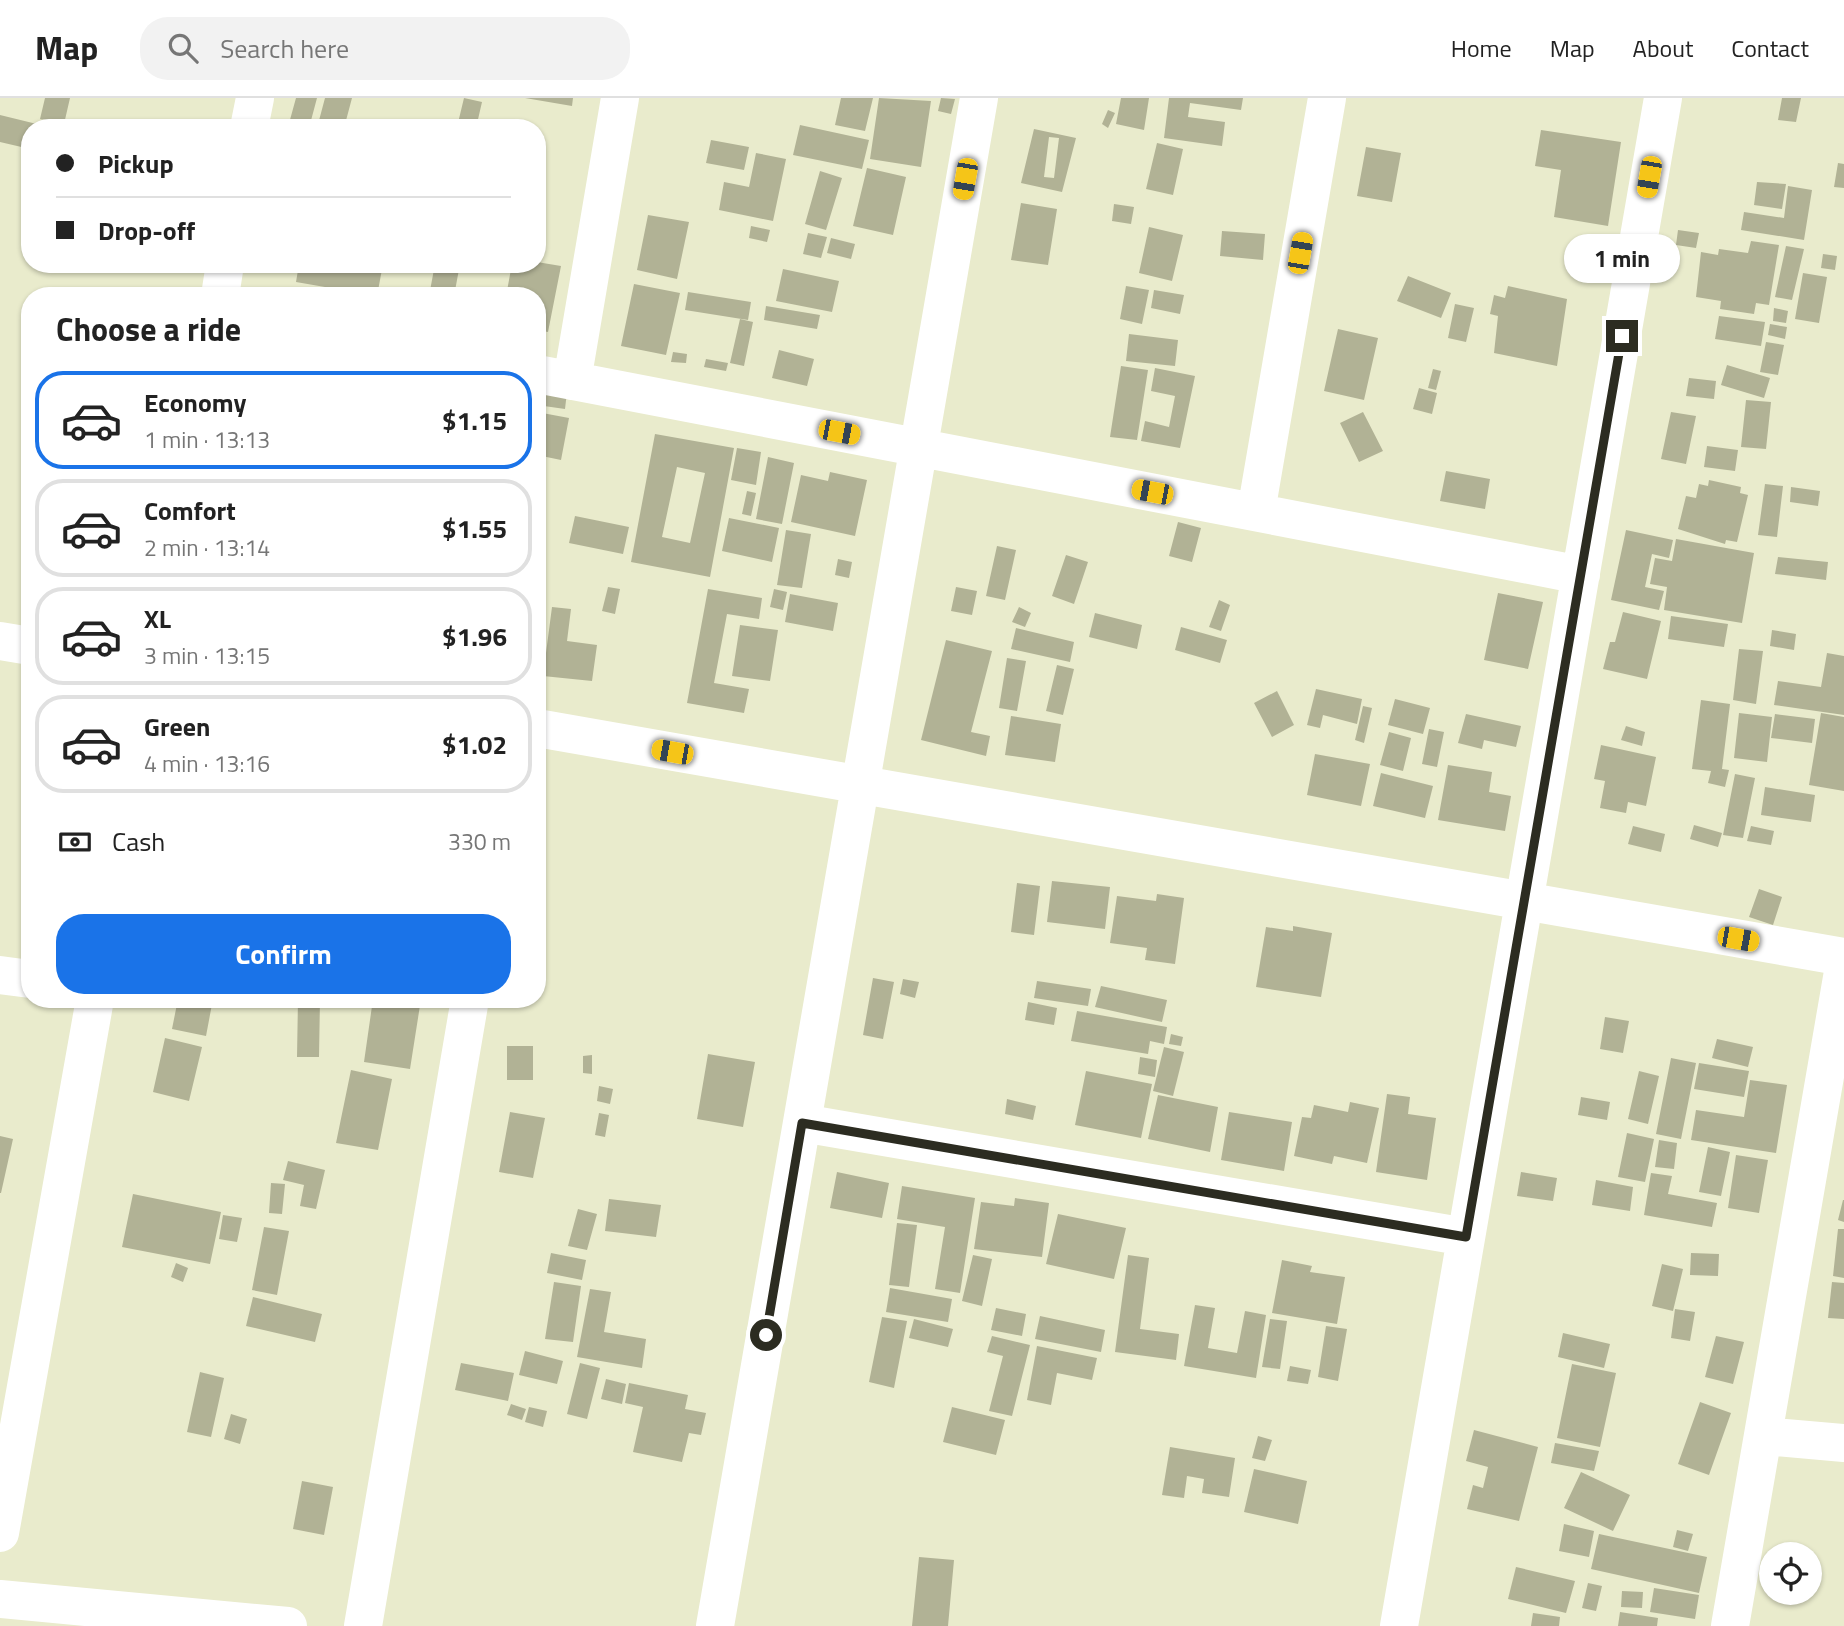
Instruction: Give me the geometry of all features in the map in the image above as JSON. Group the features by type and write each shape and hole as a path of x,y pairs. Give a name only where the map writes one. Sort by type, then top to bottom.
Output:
{"street":[{"path":"251,119 255,98"},
{"path":"620,98 555,378 1581,575"},
{"path":"715,1626 979,98"},
{"path":"1255,512 1327,98"},
{"path":"1399,1626 1663,98"},
{"path":"0,641 21,644"},
{"path":"546,730 1844,957"},
{"path":"1730,1626 1763,1436 1832,1106 1844,966"},
{"path":"0,975 21,978"},
{"path":"0,1533 93,1008"},
{"path":"363,1626 468,1008"},
{"path":"802,1123 1466,1237"},
{"path":"1763,1436 1844,1443"},
{"path":"0,1599 288,1626"}],"building":[{"path":"45,98 70,98 65,119 40,119"},
{"path":"296,98 317,98 311,119 290,119"},
{"path":"325,98 352,98 346,119 319,119"},
{"path":"464,98 482,102 478,119 459,119"},
{"path":"525,98 573,98 572,106"},
{"path":"841,98 873,98 865,131 835,125"},
{"path":"879,98 931,101 921,167 870,159"},
{"path":"941,98 955,99 951,114 938,111"},
{"path":"1121,98 1149,98 1144,130 1116,124"},
{"path":"1169,98 1243,98 1241,110 1190,103 1188,117 1225,122 1222,146 1164,138"},
{"path":"1782,98 1801,98 1796,122 1778,120"},
{"path":"1108,110 1115,113 1108,128 1102,124"},
{"path":"0,115 21,120 21,147 0,142"},
{"path":"800,125 869,140 862,169 793,155"},
{"path":"1034,129 1076,138 1062,192 1021,183","holes":["1049,137 1059,138 1054,178 1044,177"]},
{"path":"1541,130 1621,142 1608,226 1554,217 1561,170 1535,166"},
{"path":"711,140 749,147 744,170 706,163"},
{"path":"1157,143 1183,149 1173,195 1146,189"},
{"path":"1366,147 1401,153 1392,202 1357,196"},
{"path":"756,153 786,159 773,221 719,210 724,182 749,187"},
{"path":"1838,163 1844,164 1844,188 1834,187"},
{"path":"867,168 906,177 893,235 853,226"},
{"path":"820,171 842,178 826,230 805,224"},
{"path":"1757,182 1786,184 1782,209 1754,205"},
{"path":"1788,186 1812,190 1804,240 1741,230 1744,212 1784,218"},
{"path":"1021,203 1057,209 1048,265 1011,260"},
{"path":"1114,204 1134,207 1131,224 1112,221"},
{"path":"648,215 689,222 677,279 637,270"},
{"path":"751,226 770,230 767,242 749,238"},
{"path":"1149,227 1183,235 1172,281 1139,273"},
{"path":"1678,230 1699,233 1696,248 1676,245"},
{"path":"1222,231 1265,234 1263,260 1220,256"},
{"path":"808,233 827,237 821,258 803,254"},
{"path":"831,238 855,244 851,259 827,253"},
{"path":"1751,241 1779,245 1769,305 1756,303 1754,314 1720,309 1721,301 1696,297 1701,252 1718,255 1719,249 1748,253"},
{"path":"1786,246 1804,249 1792,300 1775,297"},
{"path":"1823,254 1837,256 1835,270 1821,268"},
{"path":"546,264 561,266 548,332 546,287 508,287 510,273 546,273"},
{"path":"783,269 839,281 832,312 776,301"},
{"path":"298,273 381,273 379,287 325,287 296,282"},
{"path":"433,273 458,273 456,287 431,287"},
{"path":"1803,273 1827,277 1819,323 1795,319"},
{"path":"1408,276 1451,293 1441,318 1397,301"},
{"path":"634,284 680,293 666,355 621,346"},
{"path":"1126,286 1149,290 1142,324 1120,319"},
{"path":"1508,286 1567,299 1557,366 1494,353 1498,316 1490,314 1494,295 1505,298"},
{"path":"1154,290 1184,295 1180,314 1151,308"},
{"path":"688,292 751,302 748,320 685,310"},
{"path":"1455,304 1474,308 1466,342 1448,338"},
{"path":"766,306 820,315 817,329 764,320"},
{"path":"1774,308 1788,311 1786,323 1773,321"},
{"path":"1719,316 1765,322 1761,346 1715,339"},
{"path":"740,319 753,322 744,366 730,363"},
{"path":"1770,324 1787,327 1785,339 1768,335"},
{"path":"1338,329 1378,338 1364,400 1324,391"},
{"path":"1129,334 1178,340 1175,366 1126,361"},
{"path":"1766,342 1784,345 1778,375 1760,372"},
{"path":"779,350 814,359 807,386 772,378"},
{"path":"673,352 687,354 686,363 671,362"},
{"path":"706,359 728,363 726,371 704,367"},
{"path":"1727,365 1770,378 1764,398 1721,385"},
{"path":"1121,366 1148,370 1137,440 1110,437"},
{"path":"1155,368 1195,376 1180,448 1141,441 1145,421 1169,427 1175,396 1151,391"},
{"path":"1433,369 1441,371 1436,390 1428,388"},
{"path":"1689,378 1716,381 1714,399 1686,396"},
{"path":"546,388 567,392 565,409 546,406"},
{"path":"1419,388 1437,393 1432,414 1413,409"},
{"path":"1746,400 1771,402 1766,449 1741,447"},
{"path":"1363,412 1383,451 1359,462 1340,423"},
{"path":"1671,412 1696,416 1686,464 1661,459"},
{"path":"546,414 569,418 561,460 546,457"},
{"path":"655,434 734,448 710,577 631,562","holes":["677,467 705,473 690,543 662,537"]},
{"path":"1707,446 1738,450 1735,471 1704,467"},
{"path":"737,448 761,452 756,485 731,480"},
{"path":"768,457 794,463 782,524 756,519"},
{"path":"1446,471 1490,479 1485,509 1440,501"},
{"path":"830,472 867,480 855,536 791,522 801,475 828,481"},
{"path":"1709,480 1741,487 1740,493 1748,495 1737,542 1726,540 1725,544 1678,529 1686,496 1696,498 1699,484 1708,486"},
{"path":"1765,484 1783,486 1777,537 1758,535"},
{"path":"1791,487 1820,491 1818,506 1790,502"},
{"path":"747,491 756,493 751,516 742,514"},
{"path":"575,516 629,527 623,554 569,543"},
{"path":"729,518 779,528 772,562 722,551"},
{"path":"1178,522 1201,528 1192,562 1169,556"},
{"path":"786,530 811,534 802,588 777,585"},
{"path":"1626,530 1673,540 1669,558 1652,554 1645,587 1664,591 1659,610 1611,600"},
{"path":"1676,539 1754,553 1742,623 1664,610 1667,587 1650,584 1655,558 1672,561"},
{"path":"997,546 1016,550 1005,600 986,596"},
{"path":"1066,555 1088,562 1074,604 1052,596"},
{"path":"1778,557 1828,562 1826,580 1775,574"},
{"path":"838,559 852,562 849,578 835,575"},
{"path":"608,587 620,589 615,614 602,611"},
{"path":"956,587 977,591 972,615 951,611"},
{"path":"708,589 762,598 759,619 727,614 714,683 749,689 744,713 687,703"},
{"path":"774,589 787,592 783,610 770,607"},
{"path":"1498,593 1543,602 1528,669 1484,660"},
{"path":"790,594 838,603 833,631 785,622"},
{"path":"1219,600 1230,605 1221,631 1209,627"},
{"path":"552,607 571,609 567,641 597,645 592,681 546,676"},
{"path":"1019,607 1031,613 1025,627 1012,622"},
{"path":"1623,612 1661,621 1647,679 1603,669 1610,642 1615,642"},
{"path":"1095,613 1142,625 1137,649 1089,637"},
{"path":"1671,616 1728,624 1724,647 1668,639"},
{"path":"740,625 778,630 770,681 732,676"},
{"path":"1181,627 1227,640 1220,663 1175,650"},
{"path":"1016,628 1074,642 1070,662 1011,649"},
{"path":"1772,630 1796,634 1794,650 1770,646"},
{"path":"946,640 992,651 971,732 990,736 986,756 921,740"},
{"path":"1739,649 1763,651 1756,704 1733,700"},
{"path":"1827,653 1844,656 1844,715 1774,705 1778,681 1821,687"},
{"path":"1007,658 1026,661 1017,711 999,708"},
{"path":"1057,665 1074,669 1063,715 1046,711"},
{"path":"1316,689 1362,699 1357,724 1323,715 1320,728 1307,725"},
{"path":"1277,691 1294,725 1272,737 1254,703"},
{"path":"1395,699 1430,708 1423,734 1388,725"},
{"path":"1701,700 1730,704 1722,769 1729,770 1725,787 1708,783 1711,771 1692,769"},
{"path":"1363,706 1372,708 1364,743 1355,740"},
{"path":"1739,713 1772,717 1767,762 1734,758"},
{"path":"1821,713 1844,717 1844,791 1809,785"},
{"path":"1466,714 1521,726 1516,747 1484,740 1482,749 1458,743"},
{"path":"1775,714 1815,719 1812,743 1771,738"},
{"path":"1011,716 1061,724 1055,762 1005,755"},
{"path":"1626,726 1645,732 1642,746 1621,740"},
{"path":"1429,729 1444,732 1437,767 1422,764"},
{"path":"1389,732 1411,738 1403,771 1380,765"},
{"path":"1601,745 1656,757 1646,806 1628,802 1626,813 1600,808 1605,781 1594,779"},
{"path":"1315,754 1370,764 1361,806 1307,795"},
{"path":"1448,765 1492,772 1489,792 1511,796 1505,831 1438,820"},
{"path":"1381,773 1433,786 1425,818 1373,806"},
{"path":"1735,774 1755,778 1743,838 1723,835"},
{"path":"1765,787 1815,795 1811,822 1761,815"},
{"path":"1694,825 1722,833 1718,847 1690,839"},
{"path":"1633,826 1665,834 1661,852 1628,844"},
{"path":"1751,826 1774,831 1771,845 1747,841"},
{"path":"1052,881 1110,887 1105,929 1047,922"},
{"path":"1017,883 1040,886 1034,935 1011,932"},
{"path":"1759,889 1782,897 1773,925 1749,917"},
{"path":"1157,894 1184,898 1175,964 1145,960 1147,948 1110,943 1117,896 1156,901"},
{"path":"1293,926 1332,933 1321,997 1256,987 1266,927 1293,931"},
{"path":"873,978 894,982 883,1039 863,1035"},
{"path":"903,979 919,982 915,998 900,994"},
{"path":"1037,981 1091,989 1088,1006 1034,998"},
{"path":"1101,986 1167,1000 1162,1022 1095,1007"},
{"path":"1028,1002 1057,1008 1054,1025 1025,1020"},
{"path":"176,1008 211,1008 206,1036 172,1029"},
{"path":"298,1008 320,1008 319,1057 297,1057"},
{"path":"372,1008 420,1008 410,1069 364,1062"},
{"path":"1077,1011 1167,1027 1164,1044 1150,1041 1148,1054 1071,1041"},
{"path":"1605,1017 1629,1021 1623,1053 1600,1049"},
{"path":"1171,1034 1183,1037 1181,1046 1169,1044"},
{"path":"165,1038 202,1047 189,1101 153,1092"},
{"path":"1717,1039 1753,1047 1748,1067 1712,1058"},
{"path":"507,1046 533,1046 533,1080 507,1080"},
{"path":"1164,1047 1184,1052 1173,1096 1153,1091"},
{"path":"708,1054 755,1062 743,1127 697,1119"},
{"path":"592,1055 592,1074 583,1073 583,1056"},
{"path":"1140,1057 1157,1060 1155,1077 1138,1074"},
{"path":"1671,1058 1696,1063 1681,1139 1656,1134"},
{"path":"1699,1063 1749,1071 1744,1097 1694,1089"},
{"path":"351,1070 392,1079 378,1150 336,1143"},
{"path":"1086,1071 1152,1084 1141,1138 1075,1125"},
{"path":"1639,1071 1659,1076 1648,1124 1628,1119"},
{"path":"1750,1080 1787,1085 1776,1153 1691,1140 1696,1110 1744,1117"},
{"path":"599,1086 613,1089 610,1104 597,1101"},
{"path":"1387,1094 1410,1097 1408,1114 1436,1118 1427,1180 1376,1172"},
{"path":"1158,1095 1218,1107 1210,1152 1148,1139"},
{"path":"1581,1097 1610,1102 1607,1120 1578,1115"},
{"path":"1007,1099 1036,1106 1033,1120 1005,1114"},
{"path":"1350,1102 1379,1108 1367,1163 1334,1156 1332,1164 1294,1156 1302,1117 1311,1118 1314,1105 1348,1112"},
{"path":"510,1112 545,1118 533,1178 499,1172"},
{"path":"1229,1112 1292,1122 1284,1171 1221,1160"},
{"path":"599,1113 609,1115 605,1137 595,1135"},
{"path":"1627,1133 1654,1139 1645,1182 1618,1177"},
{"path":"0,1136 13,1139 1,1193 0,1193"},
{"path":"1659,1140 1677,1143 1674,1169 1655,1167"},
{"path":"1708,1147 1730,1152 1721,1196 1699,1192"},
{"path":"1736,1155 1768,1160 1759,1213 1728,1208"},
{"path":"288,1161 325,1170 316,1209 300,1206 304,1185 283,1180"},
{"path":"837,1172 889,1183 882,1218 830,1208"},
{"path":"1521,1172 1557,1178 1553,1201 1517,1196"},
{"path":"1651,1173 1672,1176 1668,1194 1717,1203 1712,1227 1644,1215"},
{"path":"1596,1180 1633,1187 1630,1211 1592,1205"},
{"path":"271,1183 285,1184 282,1214 269,1213"},
{"path":"902,1186 975,1198 960,1293 935,1289 945,1227 897,1219"},
{"path":"133,1194 221,1212 210,1264 122,1247"},
{"path":"1015,1198 1049,1203 1042,1257 974,1249 981,1202 1014,1206"},
{"path":"609,1199 661,1205 656,1237 605,1231"},
{"path":"1844,1200 1844,1222 1838,1220"},
{"path":"578,1209 597,1214 587,1250 568,1246"},
{"path":"1058,1214 1126,1228 1114,1279 1046,1264"},
{"path":"223,1215 242,1218 237,1242 219,1239"},
{"path":"897,1223 917,1225 909,1287 889,1285"},
{"path":"264,1227 289,1231 277,1295 252,1290"},
{"path":"1838,1229 1844,1229 1844,1278 1833,1276"},
{"path":"551,1253 586,1260 582,1280 547,1273"},
{"path":"1691,1253 1719,1254 1718,1276 1690,1275"},
{"path":"973,1255 992,1259 982,1306 962,1301"},
{"path":"1128,1255 1149,1258 1140,1329 1179,1334 1176,1360 1115,1352"},
{"path":"1282,1260 1312,1266 1310,1272 1345,1277 1337,1324 1272,1313"},
{"path":"176,1263 188,1268 183,1282 171,1277"},
{"path":"1662,1264 1683,1269 1673,1311 1652,1306"},
{"path":"554,1282 581,1286 573,1342 545,1339"},
{"path":"1832,1282 1844,1283 1844,1319 1828,1318"},
{"path":"890,1288 952,1299 948,1322 886,1312"},
{"path":"590,1289 611,1292 604,1332 646,1339 642,1368 577,1357"},
{"path":"253,1297 322,1314 315,1342 246,1326"},
{"path":"1195,1305 1215,1308 1208,1348 1237,1353 1245,1311 1266,1315 1256,1378 1184,1366"},
{"path":"996,1308 1026,1314 1022,1336 991,1330"},
{"path":"1675,1309 1695,1312 1690,1341 1671,1338"},
{"path":"1040,1316 1105,1330 1101,1352 1035,1339"},
{"path":"882,1317 907,1321 894,1388 869,1382"},
{"path":"914,1319 953,1329 948,1347 909,1338"},
{"path":"1270,1319 1287,1321 1280,1369 1262,1367"},
{"path":"1326,1326 1347,1329 1338,1381 1318,1377"},
{"path":"1563,1333 1610,1344 1604,1368 1558,1357"},
{"path":"992,1336 1030,1345 1012,1416 989,1411 1003,1356 987,1352"},
{"path":"1716,1336 1744,1342 1733,1384 1705,1377"},
{"path":"1037,1346 1097,1358 1092,1380 1057,1373 1051,1405 1027,1400"},
{"path":"525,1351 563,1361 557,1384 519,1375"},
{"path":"461,1363 514,1373 508,1401 455,1390"},
{"path":"580,1363 600,1368 587,1419 567,1414"},
{"path":"1572,1364 1616,1373 1600,1447 1557,1438"},
{"path":"1290,1366 1311,1370 1308,1384 1287,1381"},
{"path":"200,1372 224,1378 211,1437 187,1432"},
{"path":"606,1379 626,1384 622,1404 601,1399"},
{"path":"629,1383 688,1395 685,1409 706,1413 701,1435 689,1433 682,1462 633,1452 643,1407 625,1403"},
{"path":"1700,1402 1731,1413 1709,1475 1678,1464"},
{"path":"511,1404 526,1409 522,1420 507,1415"},
{"path":"529,1407 547,1411 543,1427 525,1422"},
{"path":"952,1407 1005,1420 996,1455 943,1442"},
{"path":"231,1414 247,1419 240,1444 224,1439"},
{"path":"1474,1430 1538,1447 1519,1521 1467,1509 1473,1485 1483,1488 1488,1467 1466,1461"},
{"path":"1258,1436 1272,1440 1265,1461 1252,1458"},
{"path":"1555,1443 1599,1451 1594,1471 1551,1463"},
{"path":"1170,1447 1235,1458 1229,1497 1202,1493 1204,1479 1187,1476 1184,1498 1162,1495"},
{"path":"1254,1469 1307,1481 1298,1524 1244,1512"},
{"path":"1581,1472 1630,1495 1613,1531 1564,1508"},
{"path":"302,1481 333,1487 324,1535 293,1529"},
{"path":"1564,1524 1594,1531 1589,1557 1559,1551"},
{"path":"1677,1530 1693,1534 1688,1551 1673,1547"},
{"path":"1599,1534 1707,1557 1699,1593 1591,1569"},
{"path":"919,1557 954,1560 948,1626 912,1626"},
{"path":"1516,1567 1575,1581 1566,1613 1508,1599"},
{"path":"1588,1583 1602,1586 1596,1611 1582,1608"},
{"path":"1654,1588 1699,1595 1695,1619 1650,1612"},
{"path":"1622,1591 1643,1592 1642,1608 1621,1607"},
{"path":"1620,1612 1658,1618 1657,1626 1618,1626"},
{"path":"1533,1613 1560,1617 1559,1626 1531,1626"}],"route":[{"path":"766,1335 802,1123 1466,1237 1622,336"}]}
